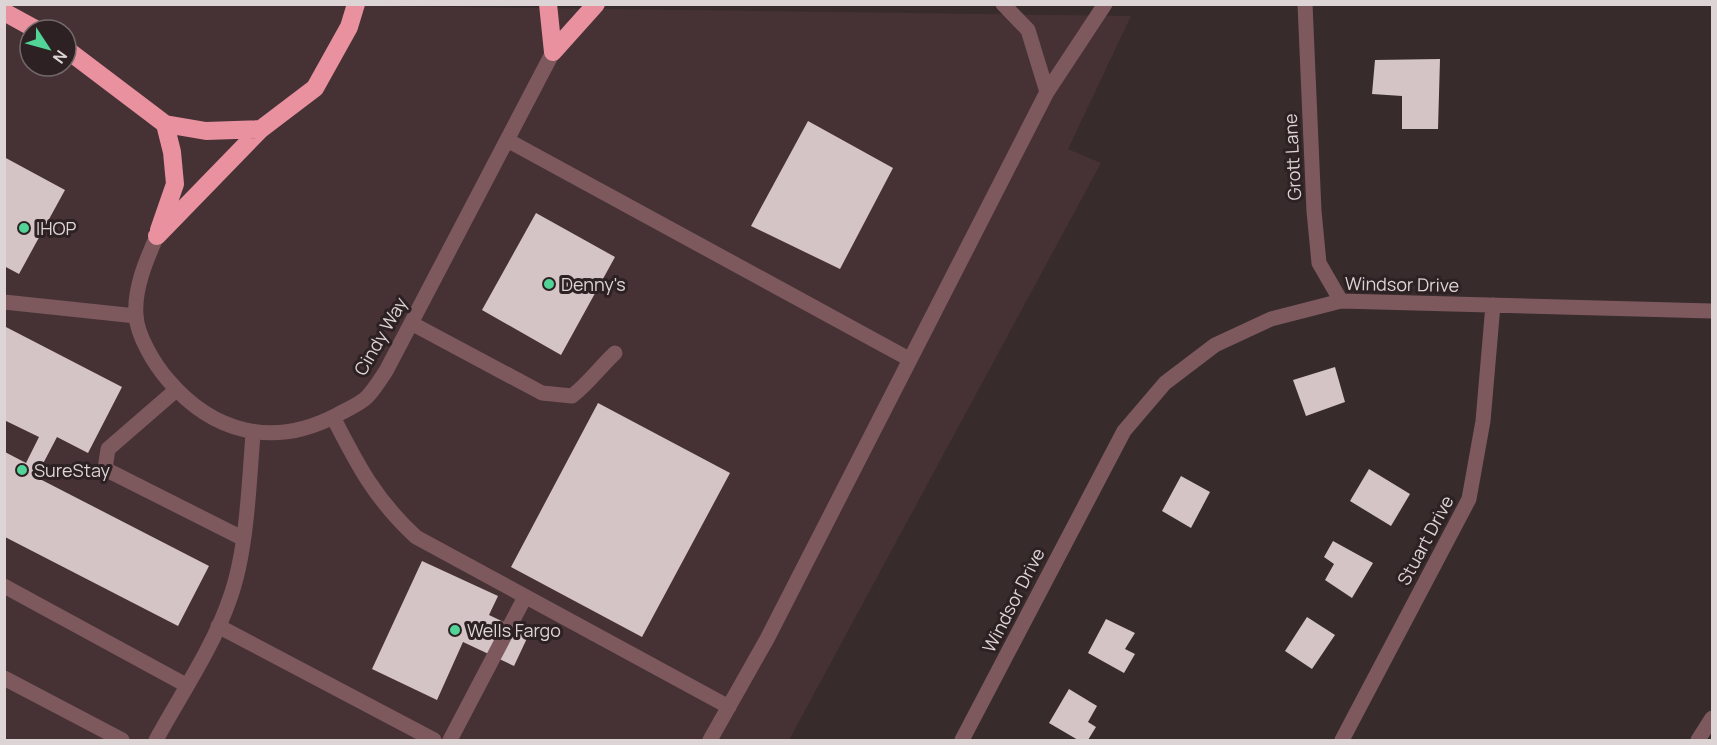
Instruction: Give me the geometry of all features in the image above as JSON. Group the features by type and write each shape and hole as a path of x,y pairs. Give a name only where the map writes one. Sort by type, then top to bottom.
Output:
{"highway":[{"path":"156,236 261,129 315,88 350,27 356,4"},
{"path":"548,4 553,52"},
{"path":"553,52 596,4"},
{"path":"4,12 18,20"},
{"path":"78,58 165,124 206,131 261,129"},
{"path":"156,236 175,184 172,152 165,124"}],"street":[{"path":"1003,4 1028,30 1047,92"},
{"path":"710,741 767,639 1047,92 1105,4"},
{"name":"Grott Lane","path":"1305,4 1314,210 1319,263 1341,301"},
{"name":"Cindy Way","path":"156,236 145,260 136,316 149,352 176,390 193,406 222,423 253,434 320,423 333,417 366,398 386,371 509,141 553,52"},
{"path":"509,141 909,359"},
{"name":"Windsor Drive","path":"962,741 1111,452 1143,406 1189,363 1242,330 1301,310 1341,301 1713,310"},
{"path":"4,302 136,316"},
{"name":"Stuart Drive","path":"1342,741 1469,499 1483,421 1493,305"},
{"path":"411,323 543,393 572,396 585,386 595,372 615,353"},
{"path":"176,390 108,449 105,469 242,538"},
{"path":"333,417 363,475 387,510 416,537 729,707"},
{"path":"156,741 218,626 231,596 242,538 253,434"},
{"path":"4,585 186,685"},
{"path":"450,741 525,597"},
{"path":"218,626 434,741"},
{"path":"4,678 122,741"},
{"path":"1698,741 1713,718"}],"shaded area":[{"path":"4,5 305,5 1131,16 1068,149 1101,163 789,740 5,740"}],"building":[{"path":"1440,59 1438,129 1402,129 1402,96 1372,94 1375,60"},
{"path":"808,121 893,168 840,269 751,226"},
{"name":"IHOP","path":"4,157 65,190 19,274 4,266"},
{"name":"Denny's","path":"536,213 615,257 561,355 482,310"},
{"name":"SureStay","path":"4,326 122,387 88,453 57,437 36,477 209,566 178,626 5,537 5,452 26,463 39,437 4,420"},
{"path":"1335,367 1345,402 1306,416 1293,380"},
{"path":"598,403 730,473 642,637 511,567"},
{"path":"1369,469 1410,494 1391,526 1350,501"},
{"path":"1181,476 1210,492 1191,528 1162,511"},
{"path":"1333,541 1373,563 1352,598 1325,580 1334,564 1324,557"},
{"name":"Wells Fargo","path":"422,561 498,596 489,615 529,634 514,666 463,642 437,700 372,669"},
{"path":"1307,617 1335,635 1312,669 1285,651"},
{"path":"1106,619 1135,633 1125,649 1135,654 1124,673 1088,653"},
{"path":"1069,689 1097,706 1088,722 1096,727 1088,740 1078,740 1049,723"}],"place":[{"name":"IHOP","path":"24,228"},
{"name":"Denny's","path":"549,284"},
{"name":"SureStay","path":"22,470"},
{"name":"Wells Fargo","path":"455,630"}]}
